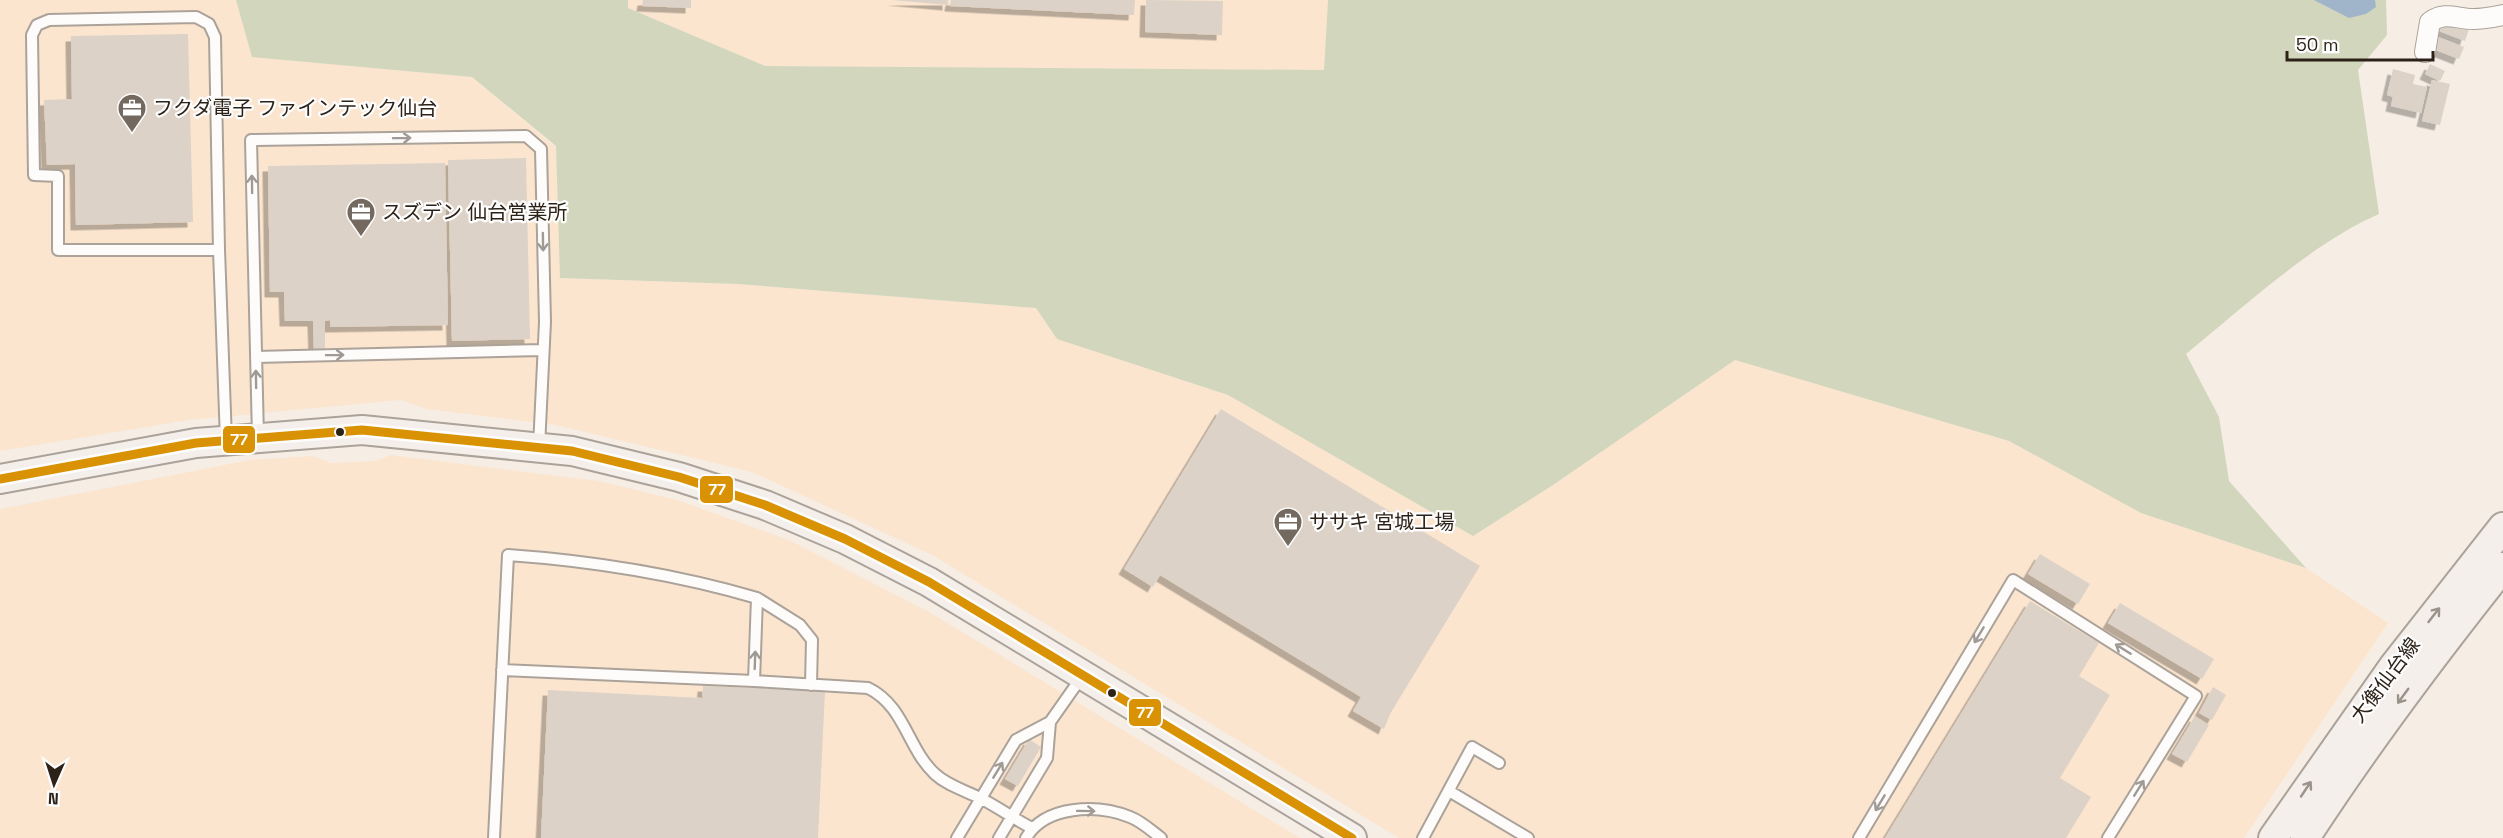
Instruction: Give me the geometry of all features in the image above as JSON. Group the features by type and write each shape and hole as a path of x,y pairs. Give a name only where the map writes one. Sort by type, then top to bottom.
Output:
{"street":[{"path":"2425,52 2430,22 2438,16 2453,15 2470,19 2503,15"},
{"path":"0,479 125,454 226,440 362,430 572,451 679,477 765,506 845,539 929,582 1352,838"},
{"name":"大衡仙台線","path":"2274,838 2393,668 2503,527"},
{"name":"大衡仙台線","path":"2305,838 2360,756 2503,567"}],"lane":[{"path":"219,250 58,250 58,176 34,175 32,35 37,25 49,20 196,17 209,24 215,38 219,250 226,440"},
{"path":"258,437 251,140 526,136 541,149 543,350 539,447"},
{"path":"256,357 543,350"},
{"path":"494,838 508,555 629,567 670,574 757,598 800,625 812,640 811,684"},
{"path":"1859,838 2013,580 2196,696 2108,838"},
{"path":"754,681 757,598"},
{"path":"502,670 868,688 891,703 934,773 947,784 981,798 1032,828"},
{"path":"957,838 1016,740 1050,722 1083,675"},
{"path":"999,838 1047,758 1050,722"},
{"path":"1423,838 1472,747 1498,763"},
{"path":"1449,791 1528,838"},
{"path":"1026,838 1032,828 1045,817 1065,811 1090,810 1130,817 1161,838"}],"shaded area":[{"path":"0,0 236,0 253,57 472,77 556,147 561,278 738,284 1037,308 1057,339 1228,395 1473,536 1553,485 1735,360 2009,441 2141,513 2306,568 2388,623 2244,838 1399,838 932,555 752,472 556,425 426,409 401,400 189,420 0,451"},
{"path":"628,0 1328,0 1324,70 765,66 628,8"},
{"path":"391,455 599,481 677,500 789,540 931,613 1300,838 0,838 0,509 250,460 313,456 331,463 376,461"}],"green space":[{"path":"236,0 628,0 628,8 765,66 1324,70 1328,0 2386,0 2387,35 2358,70 2379,214 2304,258 2186,354 2219,417 2229,481 2306,568 2141,513 2009,441 1735,360 1553,485 1473,536 1228,395 1057,339 1036,308 738,284 560,278 556,146 472,77 252,57"}],"water":[{"path":"2314,0 2375,0 2376,7 2366,14 2349,18"}],"building":[{"path":"643,0 691,0 691,8 642,6"},
{"path":"892,0 948,0 948,5"},
{"path":"951,0 1135,0 1134,15 950,6"},
{"path":"1146,0 1223,1 1222,35 1145,32"},
{"path":"2443,19 2469,29 2465,41 2439,31"},
{"path":"188,34 193,222 76,225 75,164 47,165 44,100 72,99 71,36"},
{"path":"2438,37 2464,47 2459,59 2433,49"},
{"path":"2430,64 2445,71 2440,81 2425,74"},
{"path":"2393,69 2415,75 2413,84 2427,87 2421,113 2391,106 2393,97 2387,95"},
{"path":"2432,80 2450,84 2440,125 2422,121"},
{"path":"526,158 530,339 452,341 448,160"},
{"path":"445,163 448,325 330,327 330,320 325,321 325,352 314,352 313,321 285,321 284,292 270,292 268,166"},
{"path":"1221,409 1480,566 1390,714 1384,729 1353,711 1361,697 1160,575 1153,587 1124,569"},
{"path":"2040,554 2090,584 2078,604 2028,574"},
{"path":"2030,601 2099,643 2079,676 2110,695 2060,778 2091,797 2066,838 1885,838"},
{"path":"2120,603 2214,659 2202,679 2108,623"},
{"path":"703,686 825,691 818,838 541,838 548,690 702,698"},
{"path":"2213,687 2226,695 2212,720 2199,713"},
{"path":"2195,716 2209,725 2187,762 2172,754"},
{"path":"1029,739 1041,747 1018,786 1005,779"}],"transit line":[{"name":"77","path":"0,479 196,443 362,430 572,451 679,477 765,505 845,539 929,582 1352,838"}],"place":[{"name":"フクダ電子 ファインテック仙台","path":"132,134"},
{"name":"スズデン 仙台営業所","path":"361,238"},
{"name":"ササキ 宮城工場","path":"1288,548"}]}
